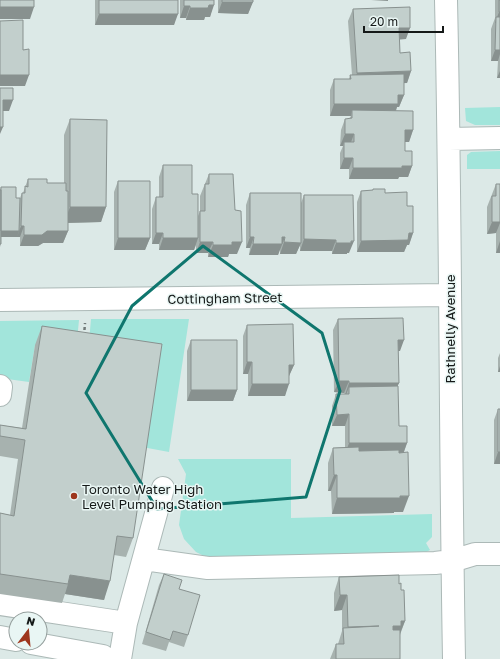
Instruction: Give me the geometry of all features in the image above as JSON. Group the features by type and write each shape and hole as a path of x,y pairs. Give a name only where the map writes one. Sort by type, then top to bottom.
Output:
{"street":[{"name":"Rathnelly Avenue","path":"446,0 449,139 449,295 454,659"},
{"path":"449,139 500,138"},
{"name":"Cottingham Street","path":"0,300 449,295"},
{"path":"0,386 0,395"},
{"path":"48,646 112,658 126,623 163,488"},
{"path":"144,559 208,568 435,563 452,561 475,554 500,554"},
{"path":"0,604 126,623"}],"path":[{"path":"84,338 85,316"}],"highlighted area":[{"path":"203,246 322,333 340,391 306,497 157,509 86,393 132,306"}],"green space":[{"path":"500,107 500,125 475,125 466,121 465,108"},
{"path":"500,151 500,169 467,169 467,155 471,152"},
{"path":"91,319 189,319 169,452 142,447 88,353"},
{"path":"79,320 76,351 35,345 29,382 0,378 0,321"},
{"path":"178,459 291,459 291,518 432,514 432,537 426,543 430,550 417,557 208,558 196,552 184,539 179,525 186,474"}],"building":[{"path":"0,0 34,0 34,7 0,7"},
{"path":"99,0 178,0 178,14 99,14"},
{"path":"184,0 214,0 214,5 209,5 208,8 190,8 190,6 184,6"},
{"path":"222,0 253,0 253,2 222,2"},
{"path":"500,0 500,12 499,12"},
{"path":"410,7 410,28 399,28 400,53 410,52 411,71 357,73 353,9"},
{"path":"496,17 500,17 500,50 495,50"},
{"path":"23,20 23,50 29,49 29,75 0,75 0,21"},
{"path":"404,74 404,95 398,95 398,104 334,104 334,79 351,79 350,75"},
{"path":"0,88 13,88 13,100 3,100 3,127 0,127"},
{"path":"352,110 413,111 413,130 405,130 405,151 412,151 412,166 402,166 402,168 353,168 353,158 344,158 344,142 354,142 354,134 345,134 345,119 352,118"},
{"path":"70,119 107,120 106,207 70,207"},
{"path":"163,165 192,165 192,194 198,194 198,238 163,238 163,233 156,233 156,197 163,197"},
{"path":"209,174 233,174 235,210 241,211 242,242 232,242 232,245 213,245 213,242 200,242 200,211 205,211 205,184 209,184"},
{"path":"28,179 47,179 47,183 66,183 66,191 68,191 68,231 47,231 42,235 24,235 24,226 21,226 22,193 25,193 25,186 28,187"},
{"path":"118,181 150,181 150,238 118,238"},
{"path":"496,184 500,184 500,222 492,222 492,196 496,196"},
{"path":"1,187 16,187 16,198 20,198 19,231 1,231"},
{"path":"385,189 385,193 407,192 407,206 413,206 413,233 409,233 408,240 361,241 361,191"},
{"path":"1,190 1,244 0,244"},
{"path":"250,193 301,193 301,243 284,242 285,237 282,237 282,244 253,244 254,237 250,237"},
{"path":"304,195 353,195 354,241 351,241 351,243 336,243 336,240 304,239"},
{"path":"403,318 404,340 398,340 399,383 349,383 349,381 339,381 338,319"},
{"path":"293,324 294,365 289,365 289,384 252,384 252,362 247,362 247,325"},
{"name":"Toronto Water High Level Pumping Station","path":"42,326 162,344 133,538 117,536 110,581 70,575 68,584 0,574 0,513 14,516 25,440 0,436 0,425 26,429"},
{"path":"191,340 237,340 237,390 191,390"},
{"path":"398,386 399,426 407,426 407,443 349,443 349,414 337,415 336,394 349,394 349,387"},
{"path":"498,409 500,409 500,452 498,452"},
{"path":"359,447 359,451 399,450 399,453 408,452 409,496 400,496 400,498 337,498 337,475 334,475 333,448"},
{"path":"164,574 182,580 179,589 200,595 188,635 173,631 170,640 146,632"},
{"path":"399,575 401,590 404,590 405,621 401,621 401,626 393,626 393,630 400,630 400,659 336,659 336,644 344,644 343,628 379,626 348,627 347,595 340,595 339,577"}],"place":[{"name":"Toronto Water High Level Pumping Station","path":"74,496"}]}
